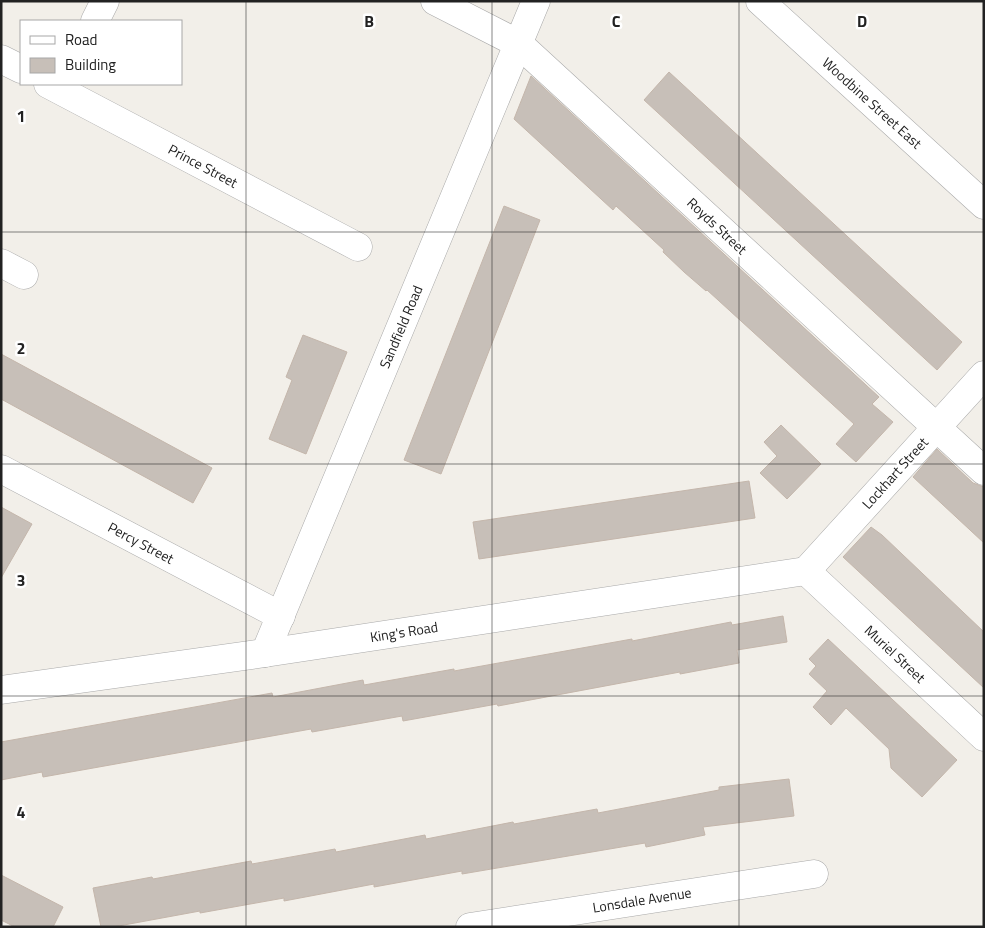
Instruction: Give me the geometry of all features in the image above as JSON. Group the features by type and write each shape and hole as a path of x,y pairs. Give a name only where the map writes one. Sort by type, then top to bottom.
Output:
{"street":[{"path":"96,20 105,1"},
{"name":"Royds Street","path":"435,1 519,44 984,472"},
{"name":"Sandfield Road","path":"265,653 536,1"},
{"name":"Woodbine Street East","path":"760,1 984,205"},
{"path":"1,59 20,68"},
{"name":"Prince Street","path":"56,86 358,248"},
{"name":"Lockhart Street","path":"806,570 984,375"},
{"name":"Percy Street","path":"1,469 281,616"},
{"name":"King's Road","path":"1,690 265,653 806,570"},
{"name":"Muriel Street","path":"806,570 984,737"},
{"name":"Lonsdale Avenue","path":"470,927 814,874"}],"building":[{"path":"669,72 962,342 937,370 644,100"},
{"path":"531,76 879,397 872,404 893,422 856,462 836,444 854,424 707,290 684,272 663,252 664,250 616,206 613,210 514,119"},
{"path":"504,206 540,220 441,474 404,460"},
{"path":"303,335 347,352 306,454 269,439 292,380 286,377"},
{"path":"1,354 212,468 193,503 1,399"},
{"path":"781,425 821,464 787,499 760,473 777,456 764,442"},
{"path":"937,449 973,483 984,487 984,543 913,477"},
{"path":"749,481 755,518 479,559 473,522"},
{"path":"1,507 32,524 1,578"},
{"path":"871,527 882,535 984,632 984,688 843,557"},
{"path":"783,616 787,642 737,650 739,663 680,674 680,672 498,706 497,704 403,721 402,716 312,732 311,729 43,777 42,772 1,780 1,742 272,693 273,697 363,680 364,685 632,639 632,641 731,622 732,625"},
{"path":"828,639 957,760 922,797 891,768 889,749 846,708 831,725 813,707 827,691 809,674 816,666 809,659"},
{"path":"789,779 794,816 703,827 705,835 646,847 645,843 462,874 462,871 374,887 374,884 284,901 284,898 200,913 200,911 113,927 101,927 93,888 251,861 252,864 335,849 336,852 425,835 426,839 513,822 514,824 597,809 598,813 719,790 719,787"},
{"path":"1,875 63,907 53,927 15,927 1,920"}]}
